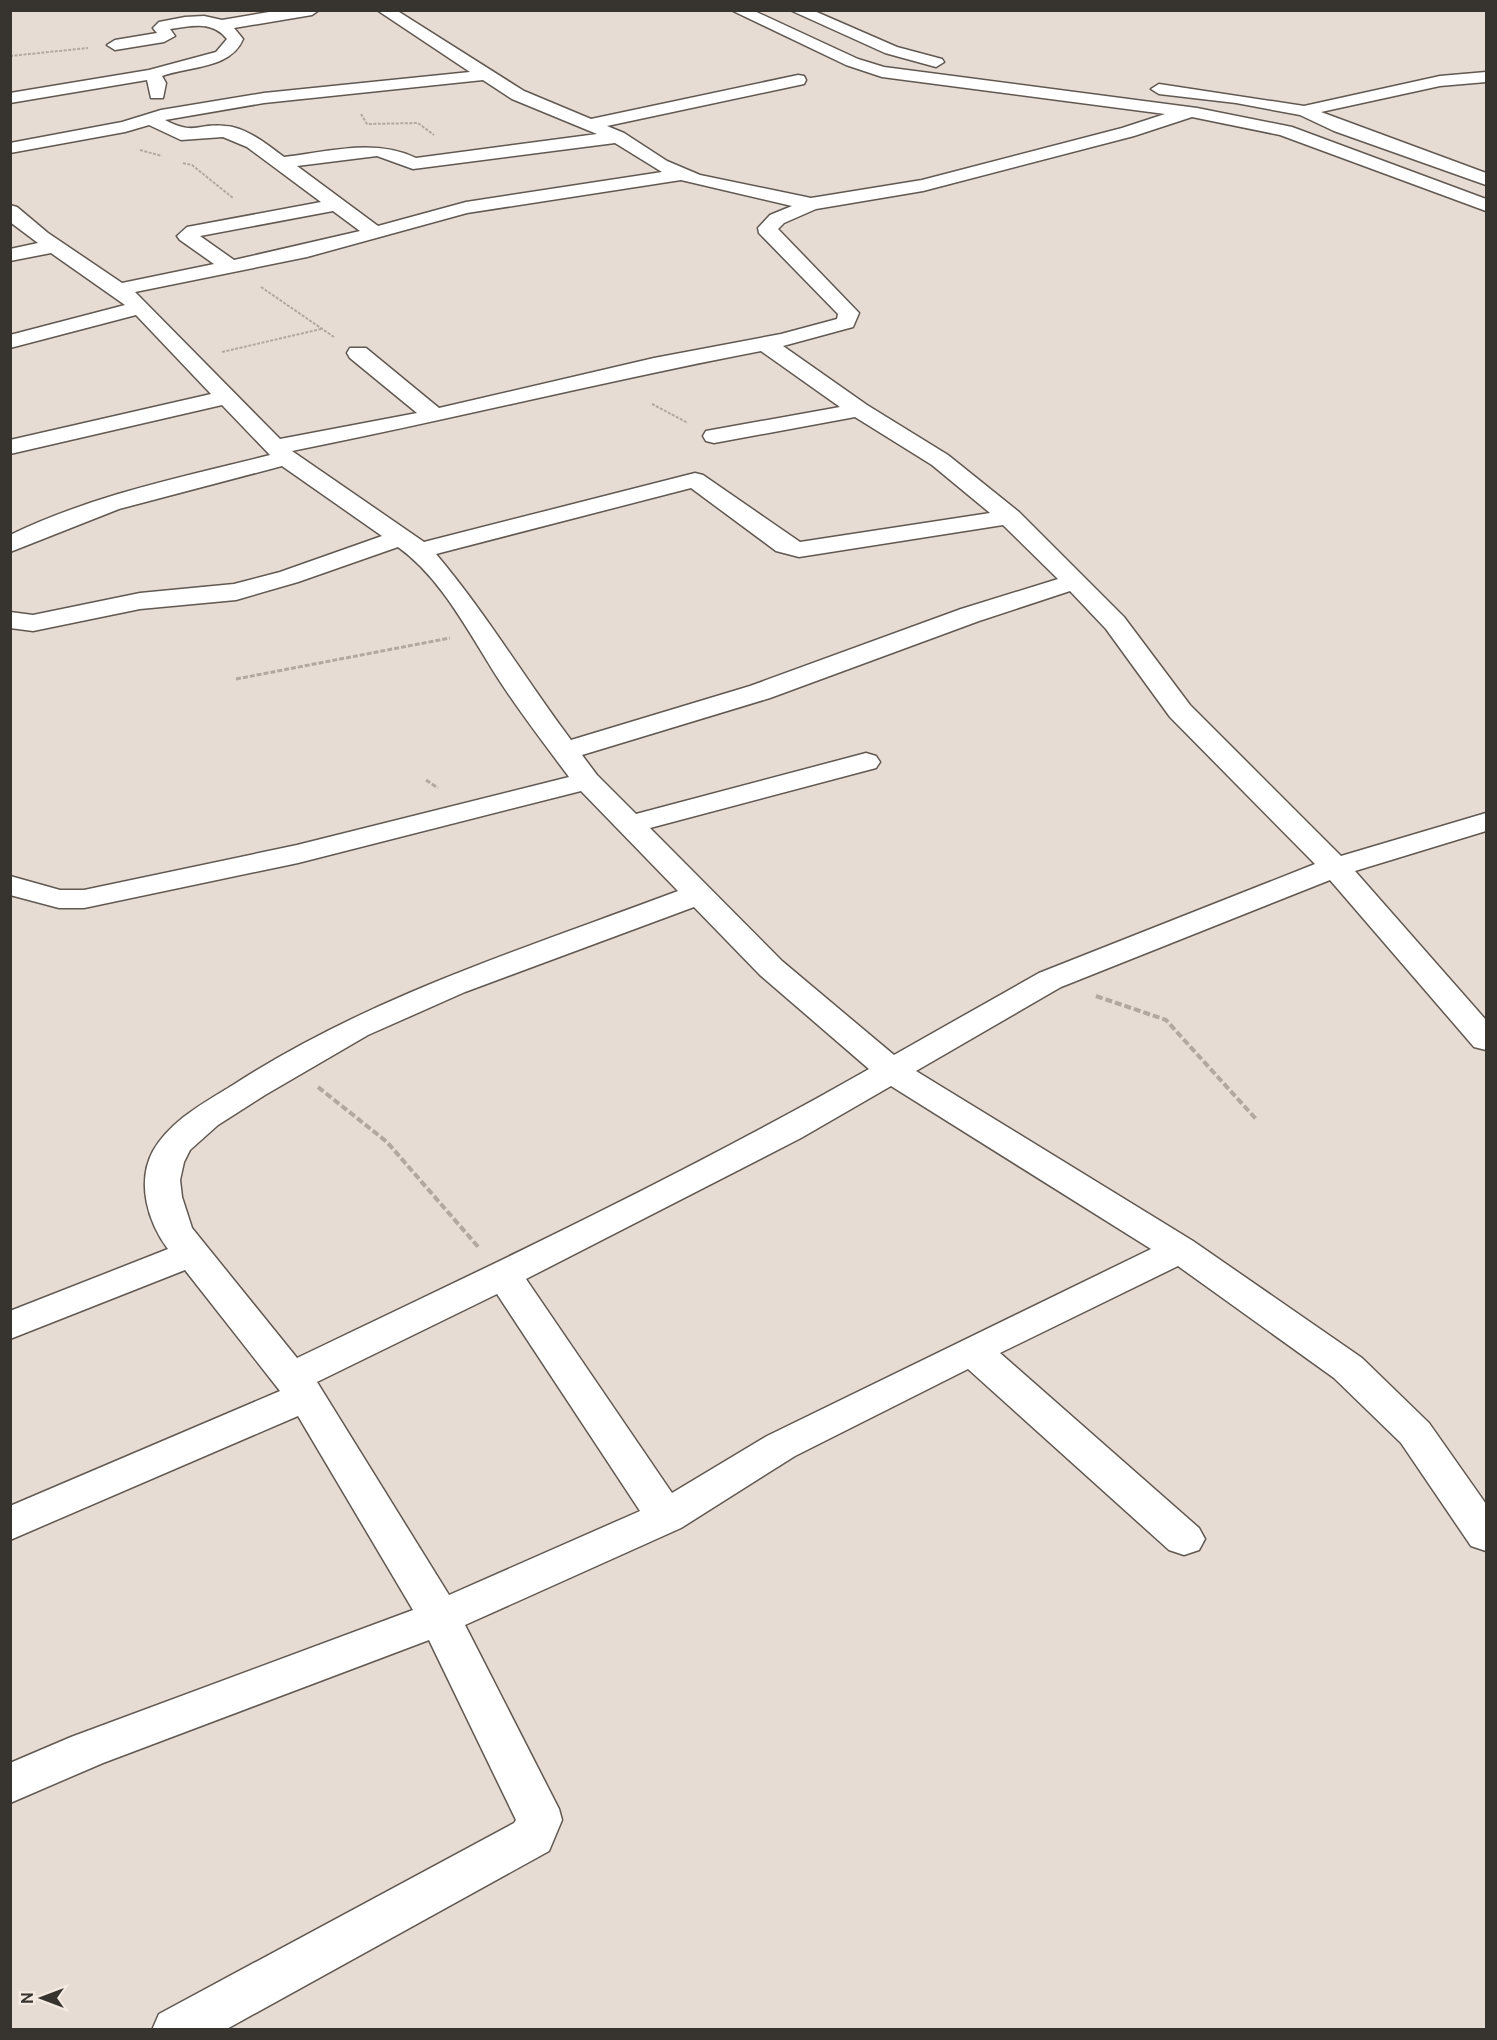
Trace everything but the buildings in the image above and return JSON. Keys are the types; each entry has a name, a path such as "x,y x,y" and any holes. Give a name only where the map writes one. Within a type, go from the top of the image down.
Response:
{"street":[{"path":"222,25 312,10"},
{"path":"384,10 518,94 618,137 661,165 724,187 811,204"},
{"path":"738,10 852,62 882,72 1256,123 1295,134 1486,205"},
{"path":"797,10 910,56 974,69 1045,76"},
{"path":"10,98 152,74 184,64 220,57 230,49 235,39 222,25 208,20 165,25 161,28 167,36 164,38 115,45"},
{"path":"152,74 158,83 157,118"},
{"path":"10,148 284,95 485,75"},
{"path":"1304,111 1440,81 1486,77"},
{"path":"588,125 798,81"},
{"path":"1141,87 1304,111 1377,141 1486,179"},
{"path":"10,545 45,527 280,453 654,364 766,344 834,328 846,323 849,313 769,233 768,228 777,219 811,204 923,185 1139,129 1194,113 1230,99"},
{"path":"157,118 181,135 228,131 262,148 334,205 374,232"},
{"path":"281,163 370,152 391,153 413,165 618,137"},
{"path":"10,342 130,298 230,266 315,250 466,208 683,174"},
{"path":"230,266 187,236 194,231 334,205"},
{"path":"11,212 54,246 130,298 192,358 280,453 411,544 483,632 516,685 587,781 771,968 893,1072 1180,1250 1348,1368 1381,1397 1415,1433 1486,1535"},
{"path":"10,255 54,246"},
{"path":"766,344 859,410 940,460 1010,518 1076,581 1115,623 1180,711 1335,867 1486,1040"},
{"path":"358,353 435,416"},
{"path":"10,447 226,397"},
{"path":"714,436 859,410"},
{"path":"10,620 33,623 140,601 236,592 411,544 695,480 785,546 799,550 1010,518"},
{"path":"565,751 760,692 970,615 1076,581"},
{"path":"629,825 866,762"},
{"path":"10,885 59,899 84,899 298,854 587,781"},
{"path":"10,1524 298,1387 503,1274 598,1229 789,1130 1050,980 1335,867 1486,822"},
{"path":"177,2030 532,1837 539,1820 536,1809 440,1618 298,1387 191,1254 176,1232 165,1205 161,1185 167,1161 178,1143 204,1119 289,1064 371,1020 421,998 697,895"},
{"path":"10,1784 87,1750 440,1618 666,1517 781,1446 972,1350 1180,1250"},
{"path":"10,1326 191,1254"},
{"path":"503,1274 666,1517"},
{"path":"972,1350 1184,1539"}],"path":[{"path":"10,56 115,45"},
{"path":"367,124 418,123 467,159"},
{"path":"87,134 171,159"},
{"path":"182,162 192,165 258,219"},
{"path":"192,358 321,329 230,266"},
{"path":"652,404 714,436"},
{"path":"236,679 483,632"},
{"path":"1050,980 1166,1020 1256,1119"},
{"path":"289,1064 387,1142 503,1274"}]}
